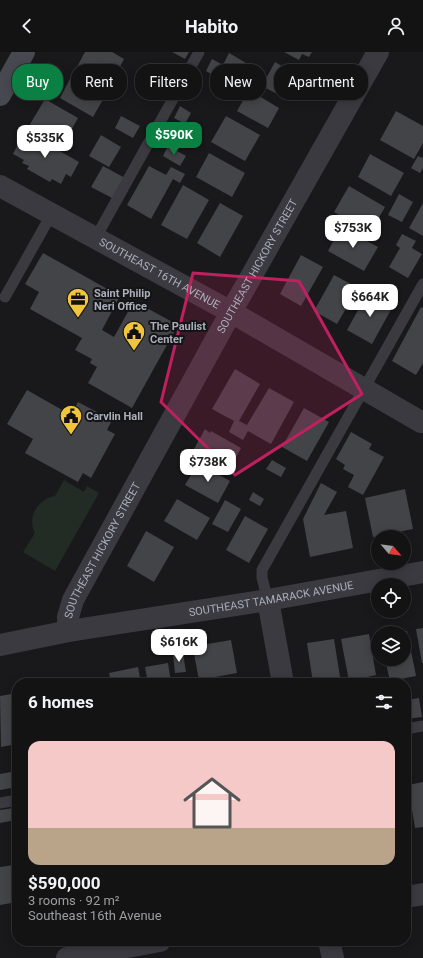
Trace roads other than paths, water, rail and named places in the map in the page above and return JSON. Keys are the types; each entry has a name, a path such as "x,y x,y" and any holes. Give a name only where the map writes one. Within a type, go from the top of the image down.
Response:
{"main road":[{"path":"0,95 24,52"}],"street":[{"name":"SOUTHEAST HICKORY STREET","path":"69,631 68,617 74,600 231,312 378,52"},
{"name":"SOUTHEAST 16TH AVENUE","path":"0,186 231,312 422,424"},
{"name":"SOUTHEAST TAMARACK AVENUE","path":"0,645 69,631 268,600 423,572"},
{"path":"268,600 282,678"},
{"path":"411,896 423,894"},
{"path":"67,958 133,946"},
{"path":"330,946 332,958"}],"lane":[{"path":"95,239 199,52"},
{"path":"5,296 51,215"},
{"path":"268,600 262,578 262,570 423,284"},
{"path":"411,728 423,726"},
{"path":"0,803 12,801"}],"place":[{"name":"Saint Philip Neri Office","path":"78,318"},
{"name":"The Paulist Center","path":"134,352"},
{"name":"Carvlin Hall","path":"71,436"}]}
